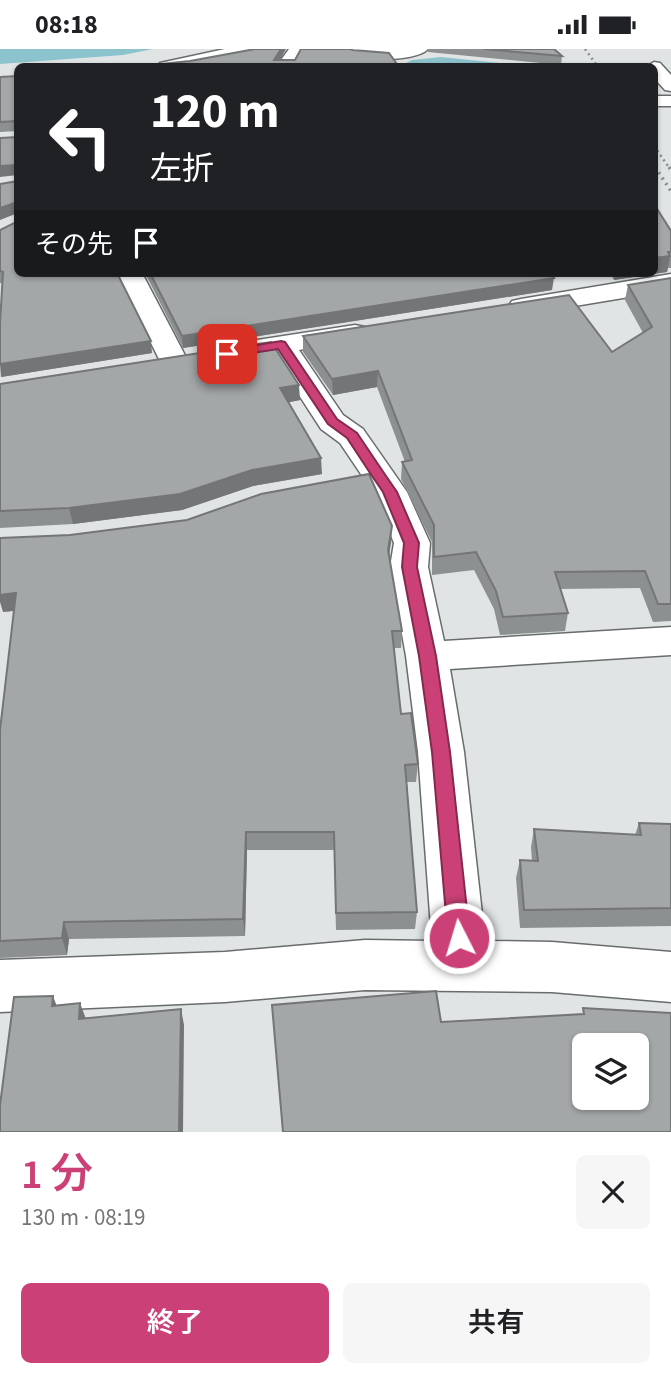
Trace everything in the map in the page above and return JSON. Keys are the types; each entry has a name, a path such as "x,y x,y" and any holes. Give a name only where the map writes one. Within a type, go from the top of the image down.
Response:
{"main road":[{"path":"184,63 247,49"},
{"path":"344,49 395,54 411,53 420,49"},
{"path":"658,72 671,86"},
{"path":"130,277 160,365 377,330"},
{"path":"570,277 583,297"},
{"path":"501,310 668,284"},
{"path":"281,345 332,422 352,436 360,479 390,492 412,543 409,567 427,656 441,752 461,964"},
{"path":"427,656 671,641"},
{"path":"0,986 225,977 365,965 552,967 671,977"}],"shaded area":[{"path":"0,49 153,49 123,55 0,64"},
{"path":"441,57 501,63 406,63"}],"building":[{"path":"255,49 281,49 274,60 295,60 301,49 350,49 389,53 396,63 171,63"},
{"path":"484,49 554,49 562,56"},
{"path":"14,76 14,121 0,122 0,77"},
{"path":"14,137 14,165 0,166 0,138"},
{"path":"14,182 14,203 0,208 0,184"},
{"path":"658,210 671,231 671,252 668,252 670,256 658,258"},
{"path":"14,223 14,277 119,277 151,341 0,364 3,272 0,271 0,230"},
{"path":"152,277 554,278 182,336"},
{"path":"671,278 671,604 658,604 645,571 555,572 568,613 503,617 496,591 476,552 434,557 434,525 402,462 412,460 378,371 332,379 303,336 569,295 612,352 652,327 628,285"},
{"path":"271,342 299,385 280,388 321,458 252,470 180,494 69,508 0,511 0,384"},
{"path":"369,474 392,526 388,550 402,631 392,631 401,714 411,713 418,764 405,765 417,912 336,913 334,832 246,832 243,919 64,922 62,938 0,941 0,730 16,593 0,595 0,538 70,535 187,520 261,494"},
{"path":"639,823 671,824 671,908 524,910 520,860 538,861 534,829 641,835"},
{"path":"436,991 441,1022 584,1014 583,1008 671,1013 671,1132 283,1132 272,1005"},
{"path":"53,996 52,1006 80,1003 79,1019 181,1009 179,1132 0,1132 0,1105 14,997"}],"railway":[{"path":"585,49 595,63"},
{"path":"658,152 670,169"},
{"path":"658,172 671,191"}],"route":[{"path":"227,354 281,345 332,422 352,436 390,492 412,543 409,567 427,656 441,752 459,938"}]}
